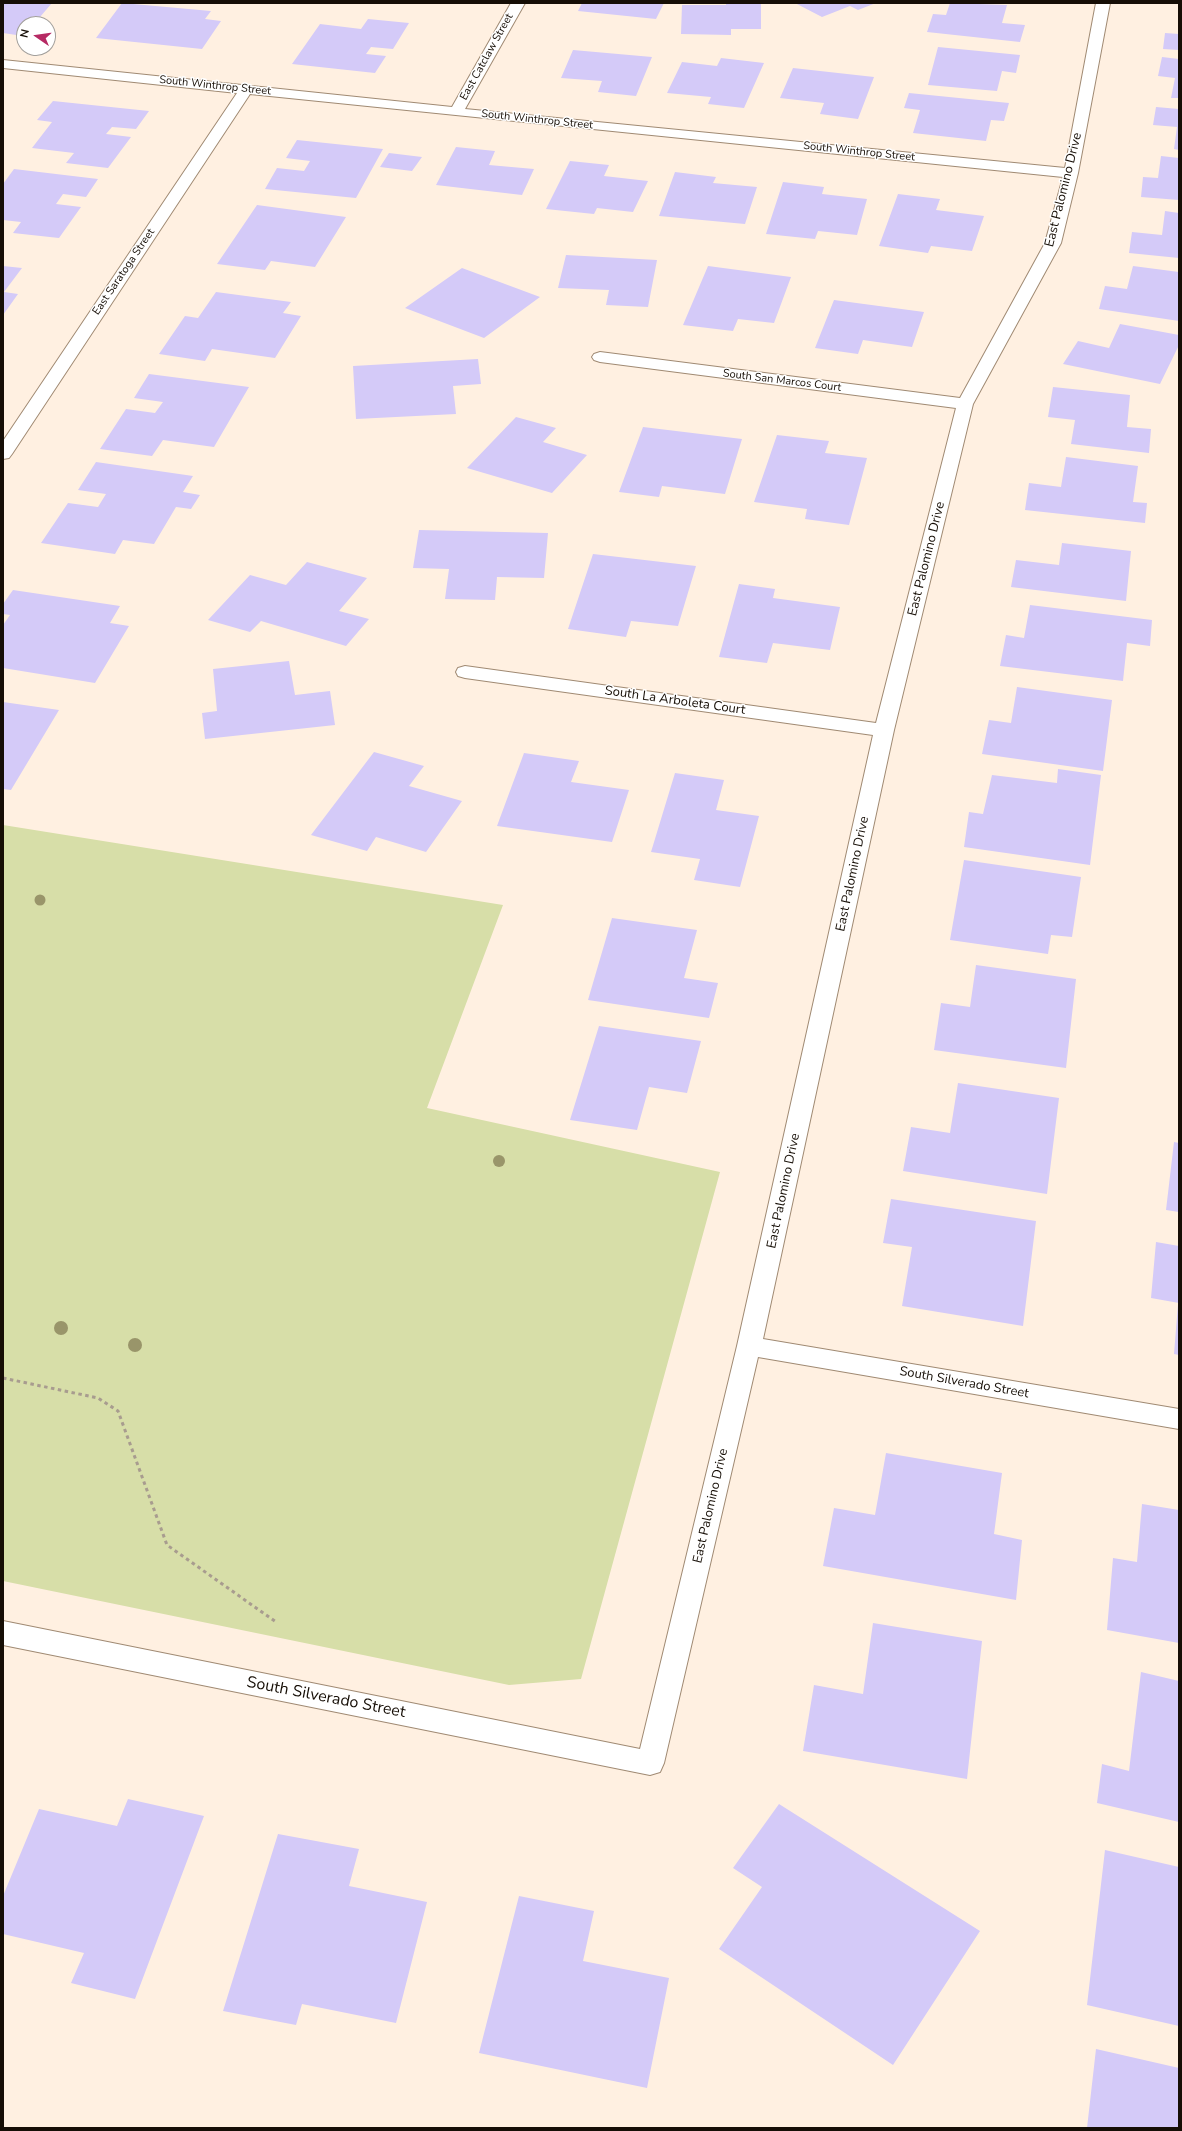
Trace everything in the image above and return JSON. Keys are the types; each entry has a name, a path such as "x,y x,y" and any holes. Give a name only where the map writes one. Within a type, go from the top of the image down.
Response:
{"street":[{"name":"East Catclaw Street","path":"456,112 518,3"},
{"name":"East Palomino Drive","path":"650,1763 750,1346 884,730 966,404 1053,243 1071,173 1103,3"},
{"name":"South Winthrop Street","path":"3,64 456,112 1071,173"},
{"name":"East Saratoga Street","path":"3,454 246,90"},
{"name":"South San Marcos Court","path":"600,357 966,404"},
{"name":"South La Arboleta Court","path":"465,672 884,730"},
{"name":"South Silverado Street","path":"750,1346 1179,1419"},
{"name":"South Silverado Street","path":"3,1632 650,1763"}],"path":[{"path":"3,1378 98,1398 118,1411 167,1545 276,1622"}],"green space":[{"path":"3,825 503,905 427,1108 720,1172 581,1679 509,1685 3,1581"}],"building":[{"path":"3,3 52,3 41,16 16,16 16,35 3,33"},
{"path":"122,3 211,11 205,19 221,21 202,49 96,38"},
{"path":"582,3 664,3 656,19 578,11"},
{"path":"726,3 761,3 761,29 731,29 731,35 681,34 682,5 726,5"},
{"path":"795,3 876,3 858,10 850,6 822,17"},
{"path":"950,3 1007,5 1002,23 1025,25 1020,42 927,32 933,14 946,15"},
{"path":"368,19 409,23 393,49 371,47 366,54 386,56 375,73 292,64 320,24 361,29"},
{"path":"1165,33 1179,34 1179,50 1163,49"},
{"path":"938,47 1020,55 1016,73 1002,71 997,91 928,85"},
{"path":"573,50 652,57 636,96 598,92 602,81 561,78"},
{"path":"1162,57 1179,59 1179,98 1171,98 1175,78 1158,76"},
{"path":"721,58 764,63 744,108 708,104 711,97 667,93 682,62 717,66"},
{"path":"793,68 874,77 858,119 820,114 824,103 780,98"},
{"path":"909,93 1009,103 1004,121 991,120 986,141 913,133 920,110 904,108"},
{"path":"53,101 149,111 136,129 112,127 106,134 131,137 108,168 66,163 74,153 32,148 52,122 37,120"},
{"path":"1156,107 1179,109 1179,150 1174,149 1177,127 1153,125"},
{"path":"297,140 383,149 356,198 265,189 277,168 304,171 310,161 286,158"},
{"path":"456,147 495,151 489,165 534,169 522,195 436,185"},
{"path":"389,153 422,157 412,171 380,167"},
{"path":"1161,156 1179,158 1179,200 1141,197 1143,177 1158,178"},
{"path":"570,161 609,165 604,176 648,181 633,212 597,208 594,214 546,209"},
{"path":"14,169 98,179 86,197 63,194 56,204 81,207 59,238 13,233 21,222 3,220 3,184"},
{"path":"675,172 716,177 713,183 757,187 745,224 659,216"},
{"path":"783,182 824,187 822,194 867,199 857,235 818,231 815,239 766,234"},
{"path":"898,194 940,199 936,210 984,216 972,251 931,246 928,253 879,246"},
{"path":"257,205 346,217 315,267 271,261 265,270 217,264"},
{"path":"1165,211 1179,213 1179,258 1129,253 1132,232 1162,235"},
{"path":"566,255 657,260 648,307 606,305 609,290 558,288"},
{"path":"3,266 22,268 4,292 18,294 3,315"},
{"path":"708,266 791,277 774,323 738,319 733,331 683,325"},
{"path":"1133,266 1179,272 1179,321 1099,309 1105,286 1127,289"},
{"path":"462,268 540,297 484,338 405,308"},
{"path":"216,292 291,302 283,313 301,316 275,358 212,349 205,361 159,354 185,316 198,318"},
{"path":"834,300 924,312 912,347 863,340 858,354 815,348"},
{"path":"1120,324 1179,335 1179,345 1160,384 1063,364 1078,341 1109,348"},
{"path":"478,359 481,384 453,386 456,414 356,419 353,366"},
{"path":"149,374 249,387 214,447 163,440 152,456 100,449 126,409 155,413 163,402 134,398"},
{"path":"1053,387 1130,395 1127,427 1151,429 1149,453 1071,444 1075,420 1048,417"},
{"path":"516,417 556,428 543,442 587,455 552,493 467,468"},
{"path":"643,427 742,439 725,494 662,486 659,497 619,492"},
{"path":"777,435 829,441 825,453 867,458 849,525 805,519 807,509 754,502"},
{"path":"1066,457 1138,466 1133,502 1147,503 1145,523 1025,510 1029,483 1061,487"},
{"path":"96,462 193,476 183,492 200,495 191,509 176,507 154,544 123,540 115,554 41,543 68,503 98,507 106,494 78,490"},
{"path":"419,530 548,533 544,578 497,577 495,600 445,599 449,569 413,568"},
{"path":"1062,543 1131,551 1126,601 1011,587 1016,560 1059,565"},
{"path":"593,554 696,566 678,626 631,621 626,637 568,629"},
{"path":"307,562 367,578 339,611 369,619 346,646 261,621 250,632 208,620 250,575 286,585"},
{"path":"739,584 775,589 773,598 840,607 830,650 773,643 767,663 719,657"},
{"path":"13,590 120,606 110,623 129,626 95,683 3,668 3,625 10,615 3,614 3,604"},
{"path":"1030,605 1152,620 1150,646 1127,643 1123,681 1000,666 1006,635 1024,638"},
{"path":"289,661 295,695 330,691 335,725 205,739 202,713 217,711 213,669"},
{"path":"1017,687 1112,700 1103,771 982,754 989,720 1011,723"},
{"path":"3,702 59,710 11,790 3,789"},
{"path":"374,752 424,766 409,786 462,801 426,852 376,837 367,851 311,835"},
{"path":"524,753 579,761 571,782 629,790 612,842 497,826"},
{"path":"1058,769 1101,775 1090,865 964,847 969,812 983,814 992,775 1057,783"},
{"path":"675,773 724,780 716,810 759,816 740,887 694,880 700,859 651,852"},
{"path":"964,860 1081,877 1072,937 1051,935 1048,954 950,940"},
{"path":"612,918 697,930 684,978 718,983 709,1018 588,1000"},
{"path":"976,965 1076,979 1066,1068 934,1050 941,1003 970,1007"},
{"path":"599,1026 701,1041 687,1093 649,1087 637,1130 570,1120"},
{"path":"958,1083 1059,1098 1047,1194 903,1171 911,1127 950,1133"},
{"path":"1174,1142 1179,1143 1179,1212 1166,1210"},
{"path":"891,1199 1036,1221 1023,1326 902,1306 912,1247 883,1243"},
{"path":"1156,1242 1179,1246 1179,1303 1151,1298"},
{"path":"1179,1304 1179,1355 1174,1354"},
{"path":"886,1453 1002,1473 994,1534 1022,1540 1016,1600 823,1566 834,1508 875,1515"},
{"path":"1142,1504 1179,1510 1179,1643 1107,1630 1113,1558 1137,1562"},
{"path":"873,1623 982,1641 967,1779 803,1751 814,1685 863,1694"},
{"path":"1141,1672 1179,1681 1179,1822 1097,1803 1102,1764 1129,1771"},
{"path":"128,1799 204,1816 135,1999 71,1983 84,1953 3,1934 3,1896 39,1809 117,1826"},
{"path":"779,1804 980,1931 893,2065 719,1949 762,1887 733,1868"},
{"path":"278,1834 359,1849 349,1886 427,1902 396,2023 302,2004 296,2025 223,2011"},
{"path":"1105,1850 1179,1867 1179,2026 1087,2005"},
{"path":"519,1896 594,1911 583,1961 669,1978 647,2088 479,2053"},
{"path":"1096,2049 1179,2068 1179,2128 1087,2128"}]}
